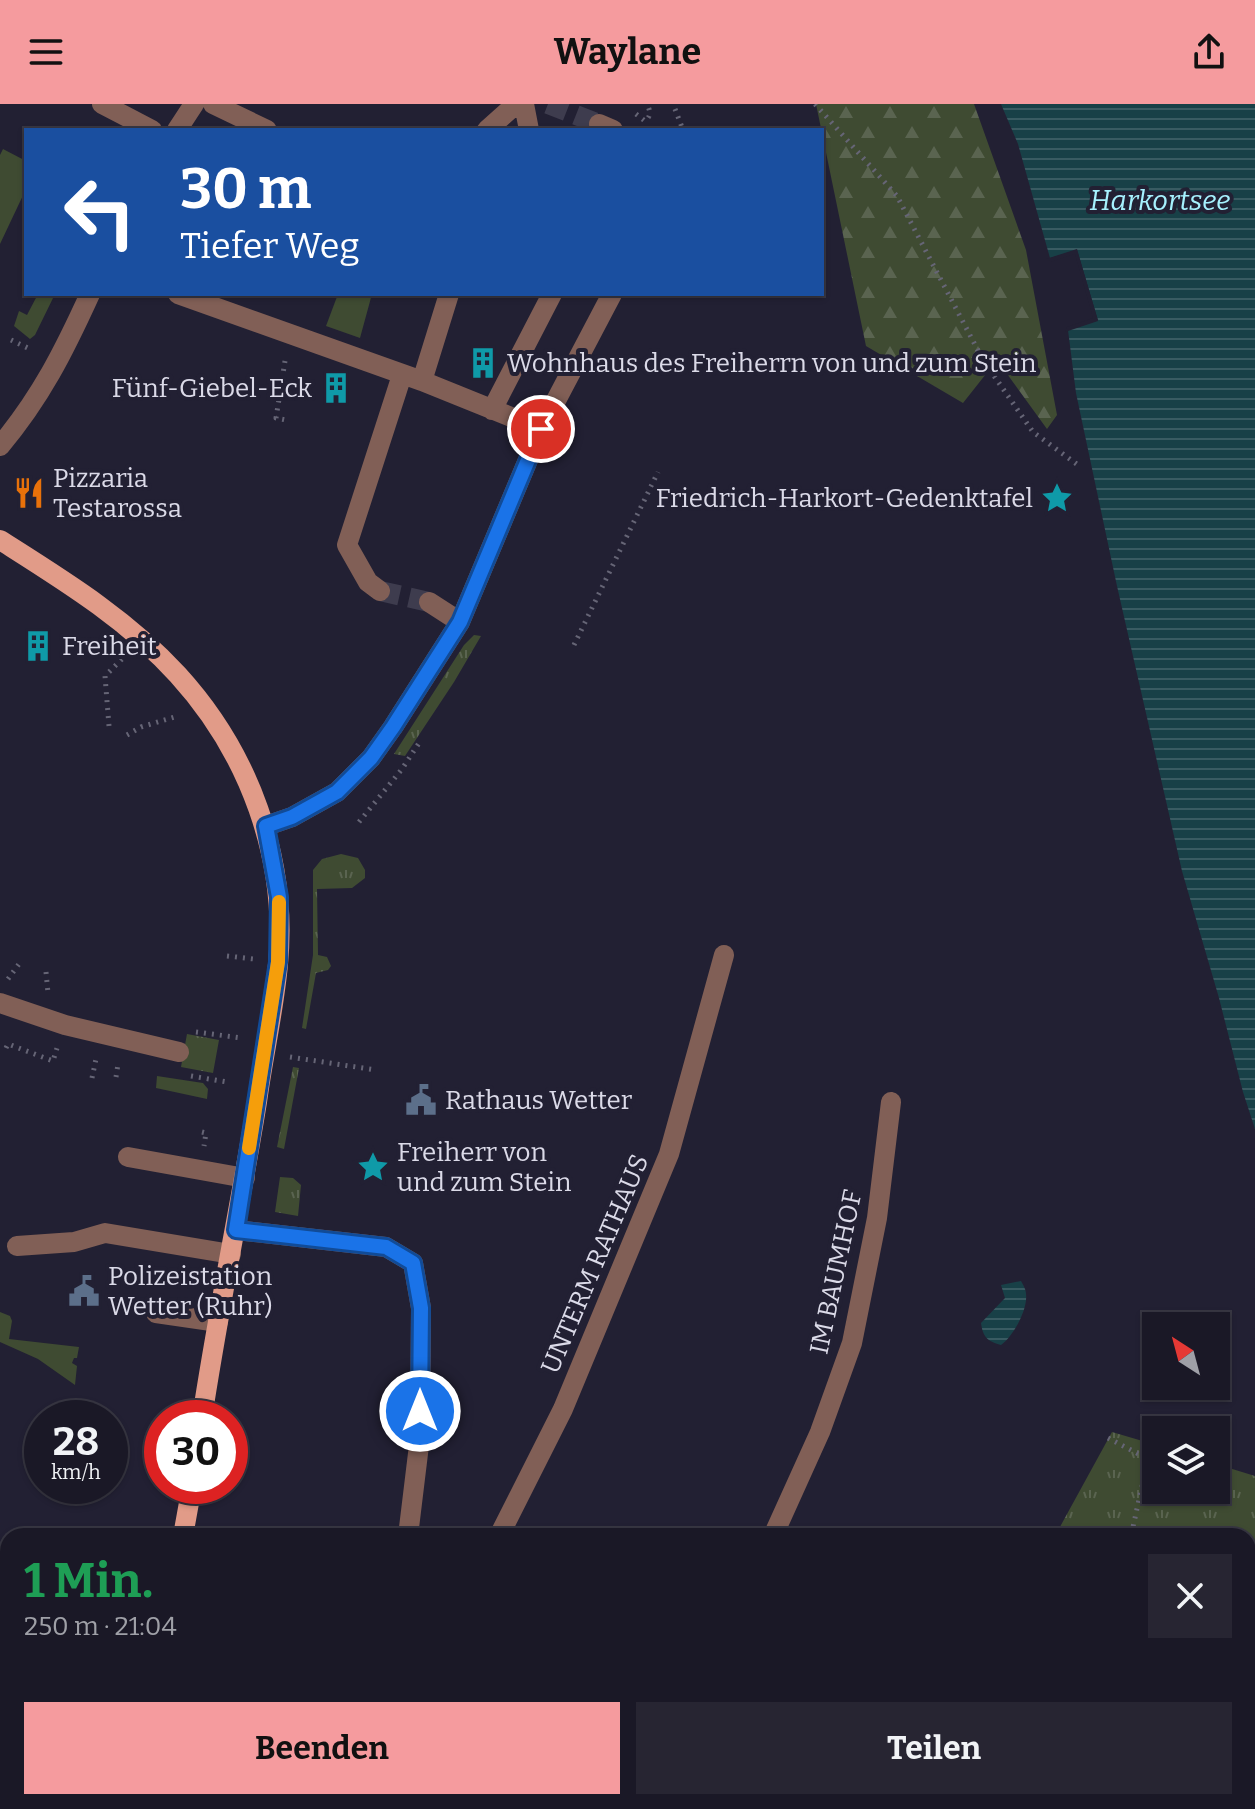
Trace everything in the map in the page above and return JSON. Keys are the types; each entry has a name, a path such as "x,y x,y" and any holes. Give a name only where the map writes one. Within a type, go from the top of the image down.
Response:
{"main road":[{"path":"0,540 123,624 179,677 237,759 266,826 279,897 278,962 245,1178 205,1400"},
{"path":"184,1528 189,1504"}],"street":[{"path":"102,104 148,128"},
{"path":"178,128 194,104"},
{"path":"213,104 263,128"},
{"path":"489,128 516,104"},
{"path":"524,104 529,128"},
{"path":"0,446 24,418 58,363 89,296"},
{"path":"184,296 422,381 541,429"},
{"path":"422,381 448,296"},
{"path":"492,410 551,296"},
{"path":"266,826 292,817 337,792 371,758 460,622 541,429 611,296"},
{"path":"380,591 368,582 347,545 402,375"},
{"path":"429,602 460,622"},
{"name":"UNTERM RATHAUS","path":"503,1528 563,1409 669,1154 724,955"},
{"path":"0,1003 65,1025 179,1052"},
{"name":"IM BAUMHOF","path":"777,1528 820,1432 852,1343 877,1218 891,1102"},
{"path":"128,1157 245,1178"},
{"path":"236,1230 386,1247 413,1263 421,1308 420,1437 409,1528"},
{"path":"17,1246 74,1242 105,1233 231,1254"},
{"path":"156,1313 218,1322"}],"path":[{"path":"634,113 645,121 650,112 647,104"},
{"path":"815,104 897,196 983,360 1033,432 1078,465"},
{"path":"675,109 682,128"},
{"path":"286,420 276,418 280,381 291,335"},
{"path":"574,645 658,472"},
{"path":"107,671 105,695 109,726"},
{"path":"127,735 141,727 175,718 197,700"},
{"path":"227,956 243,958"},
{"path":"179,1052 183,1030 376,1070"},
{"path":"6,1048 8,1044 46,1058"},
{"path":"1108,1438 1148,1459 1133,1528"}],"green space":[{"path":"816,104 974,104 1026,250 1057,415 1047,429 997,360 963,403 866,346 824,143 824,128 821,128"},
{"path":"3,149 24,160 24,193 0,244 0,155"},
{"path":"37,296 54,296 35,335 30,339 14,326 19,311 27,315"},
{"path":"337,296 371,296 360,338 326,326"},
{"path":"474,635 481,636 405,756 394,754 464,645"},
{"path":"341,854 358,858 365,870 365,878 352,888 317,889 318,955 327,957 331,966 316,973 306,1029 302,1028 313,955 313,870 322,859"},
{"path":"187,1034 219,1040 213,1073 181,1067"},
{"path":"293,1067 299,1068 284,1149 277,1147"},
{"path":"157,1076 203,1083 208,1089 207,1099 156,1088"},
{"path":"280,1177 293,1178 301,1185 298,1216 275,1212"},
{"path":"0,1312 10,1316 12,1321 9,1339 79,1347 77,1358 72,1363 77,1366 75,1385 38,1359 0,1342"},
{"path":"1112,1432 1142,1441 1142,1504 1230,1504 1230,1468 1255,1476 1255,1528 1059,1528"}],"water":[{"name":"Harkortsee","path":"1001,104 1255,104 1255,1129 1182,871 1076,393 1068,330 1098,320 1077,250 1050,258 1018,144"},
{"path":"1021,1281 1026,1290 1026,1300 1019,1322 1001,1345 992,1342 986,1338 981,1323 1005,1298 1001,1285"}],"pier":[{"path":"1077,249 1098,321 1065,332 1067,327 1093,318 1075,254 1051,262 1046,259"}],"tunnel":[{"path":"548,104 599,124"},
{"path":"380,591 429,602"}],"slow traffic":[{"path":"249,1148 278,962 279,902"}],"place":[{"name":"Wohnhaus des Freiherrn von und zum Stein","path":"483,363"},
{"name":"Fünf-Giebel-Eck","path":"336,388"},
{"name":"Pizzaria Testarossa","path":"29,493"},
{"name":"Friedrich-Harkort-Gedenktafel","path":"1057,498"},
{"name":"Freiheit","path":"38,646"},
{"name":"Rathaus Wetter","path":"421,1100"},
{"name":"Freiherr von und zum Stein","path":"373,1167"},
{"name":"Polizeistation Wetter (Ruhr)","path":"84,1291"}],"route":[{"path":"420,1411 421,1308 413,1263 386,1247 236,1230 278,962 279,897 266,826 292,817 337,792 371,758 393,727 460,622 541,429"}]}
